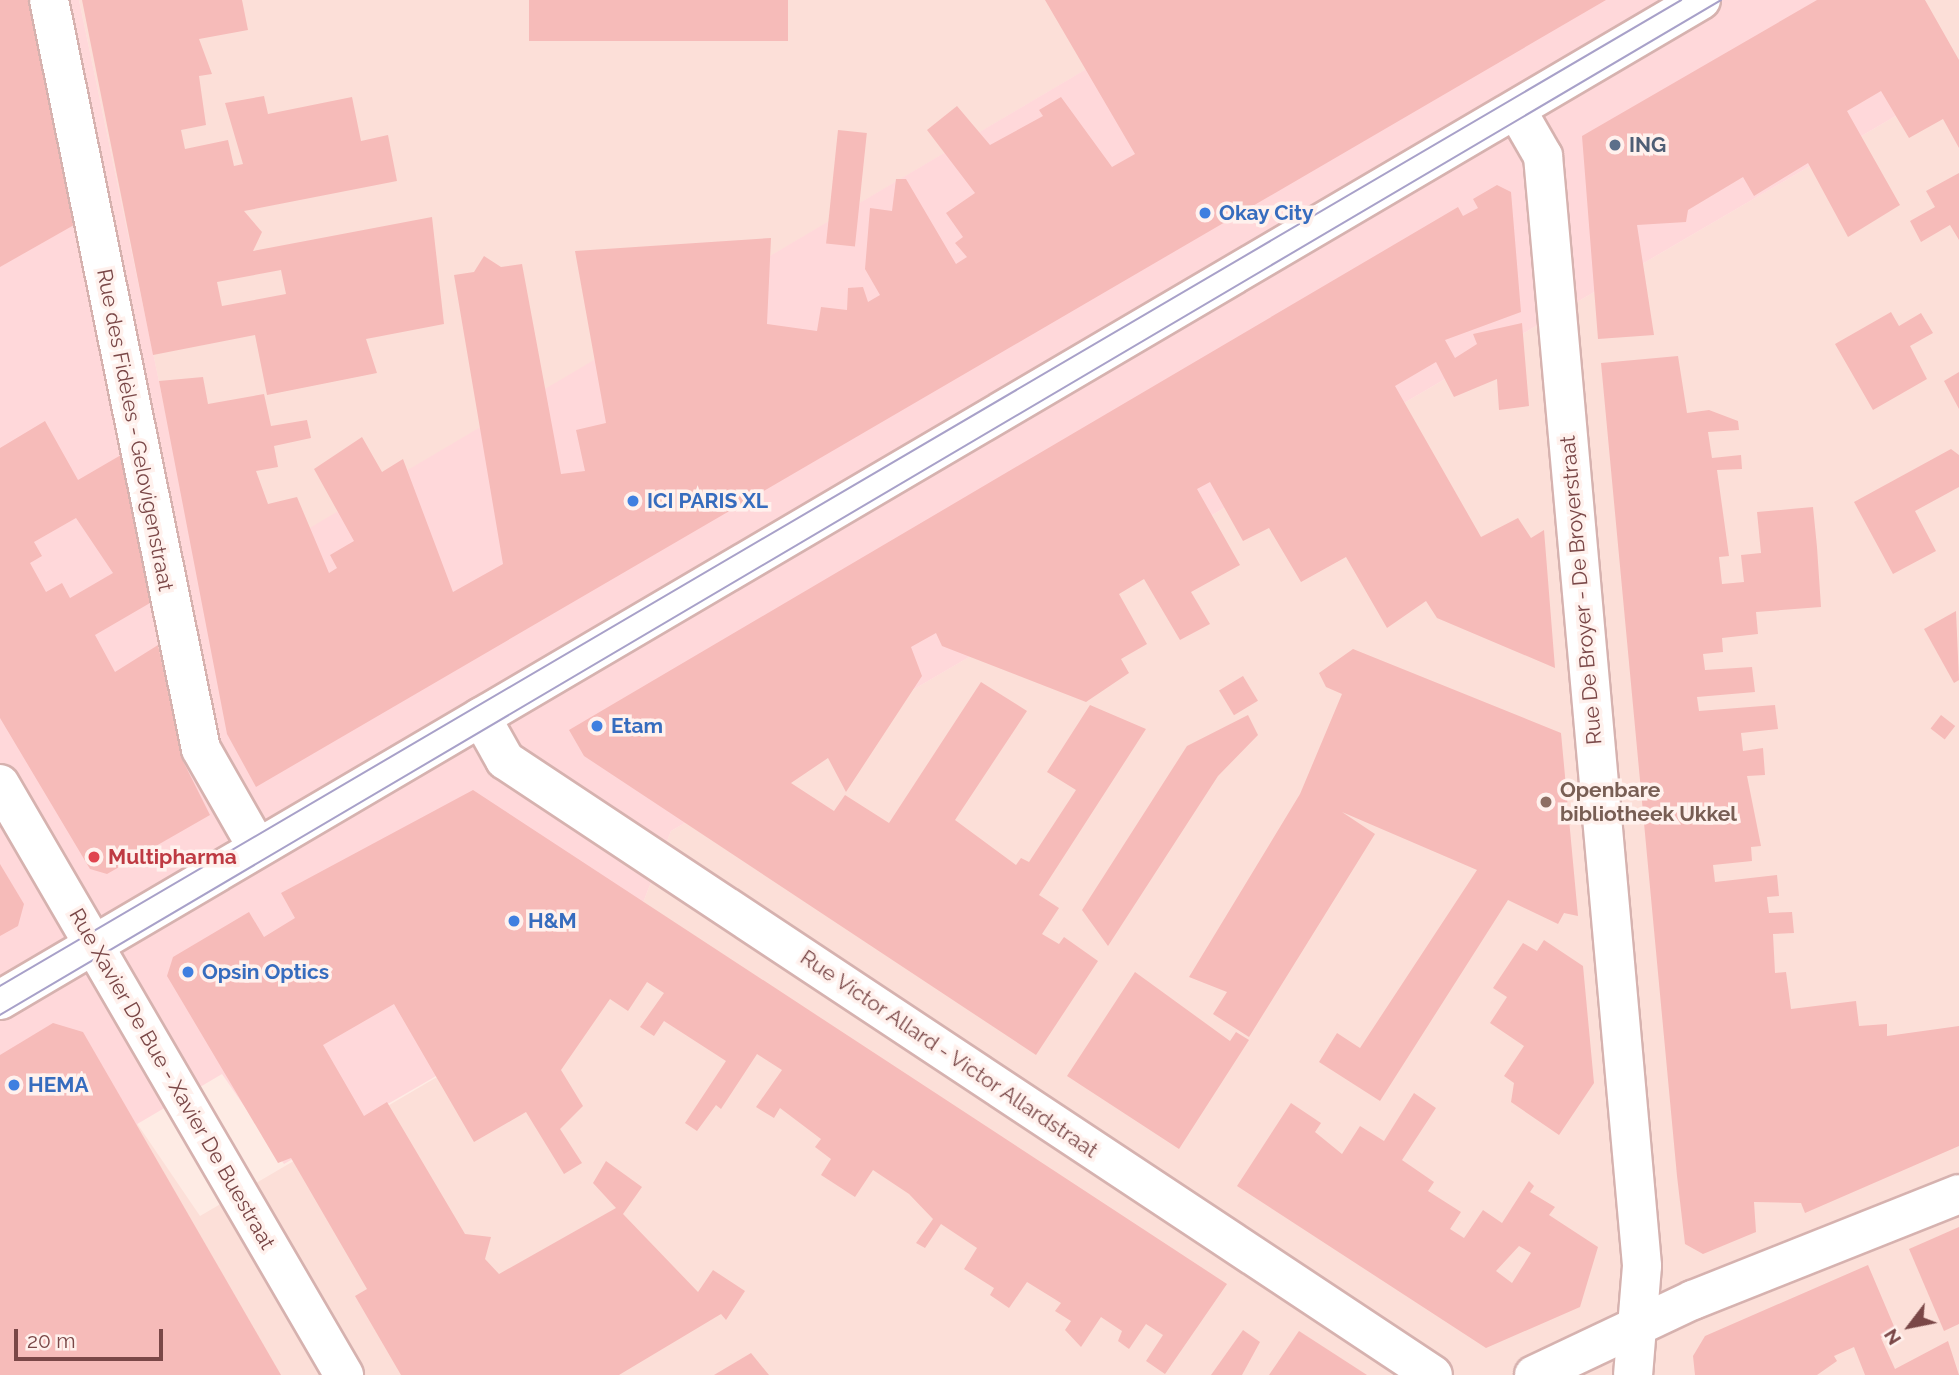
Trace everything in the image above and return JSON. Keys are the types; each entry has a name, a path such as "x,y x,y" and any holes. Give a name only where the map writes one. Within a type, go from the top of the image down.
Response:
{"street":[{"name":"Rue des Fidèles - Gelovigenstraat","path":"49,0 201,749 257,847"},
{"path":"0,1000 1517,111 1701,0"},
{"name":"Rue De Broyer - De Broyerstraat","path":"1517,111 1543,156 1642,1266 1637,1327"},
{"name":"Rue Victor Allard - Victor Allardstraat","path":"481,717 505,760 1433,1375"},
{"name":"Rue Xavier De Bue - Xavier De Buestraat","path":"0,784 344,1375"},
{"path":"1534,1375 1637,1327 1959,1194"},
{"path":"1633,1375 1637,1327"}],"shaded area":[{"path":"40,0 79,0 203,591 1203,0 1919,0 1959,79 671,831 616,972 284,1164 222,1074 0,1205 0,24"},
{"path":"79,0 1203,0 203,592"},
{"path":"1919,0 1959,0 1959,64"},
{"path":"1959,79 1959,1375 0,1375 0,1205 136,1122 200,1216 616,972 671,831"}],"building":[{"path":"0,0 29,0 74,225 0,267"},
{"path":"82,0 242,0 248,30 199,39 212,74 199,76 206,125 181,130 185,149 228,140 234,166 243,164 225,103 264,96 268,114 352,97 361,141 388,135 397,181 244,211 262,232 253,251 432,217 444,324 366,339 377,373 267,395 255,335 153,355","holes":["281,270 286,294 222,306 217,282"]},
{"path":"529,0 788,0 788,41 529,41"},
{"path":"1045,0 1606,0 256,787 227,734 159,381 203,377 208,404 264,394 271,426 307,420 311,438 274,446 278,467 256,471 268,504 297,497 329,573 337,568 330,555 354,541 314,469 362,437 382,472 403,459 453,592 503,564 454,275 474,272 484,256 501,267 522,264 561,474 585,471 576,430 606,423 575,251 771,238 767,324 817,331 821,307 847,310 848,288 863,287 868,302 880,295 865,269 870,208 892,211 896,179 906,179 956,264 967,257 955,243 963,237 946,213 975,193 927,130 957,106 990,145 1043,116 1039,110 1061,97 1112,167 1135,154"},
{"path":"1817,0 1925,0 1959,60 1959,148 1943,119 1909,138 1881,91 1847,111 1900,205 1848,237 1808,163 1754,196 1743,177 1688,210 1686,222 1637,225 1654,335 1598,339 1582,136"},
{"path":"838,130 867,133 855,246 826,243"},
{"path":"1959,173 1959,240 1950,225 1921,242 1910,221 1935,207 1926,191"},
{"path":"1497,185 1511,192 1521,312 1445,340 1455,358 1477,344 1473,334 1522,323 1529,406 1499,410 1497,379 1454,397 1436,362 1395,386 1481,537 1518,518 1531,538 1544,530 1555,668 1437,618 1426,601 1387,628 1346,557 1301,582 1269,528 1243,541 1210,482 1197,489 1240,565 1191,592 1210,624 1180,640 1144,579 1119,594 1147,644 1121,659 1129,673 1086,702 942,646 936,633 911,647 922,676 846,792 828,758 791,783 834,811 845,795 889,823 981,682 1027,711 955,820 1016,865 1021,858 1029,862 1076,790 1047,772 1090,705 1146,729 1039,895 1059,908 1042,934 1059,944 1064,937 1098,961 1036,1055 584,756 569,730 1458,207 1463,216 1478,208 1473,199"},
{"path":"1891,312 1899,326 1921,313 1933,333 1910,346 1927,379 1873,410 1835,344"},
{"path":"1678,356 1687,413 1709,410 1738,421 1739,430 1708,432 1712,458 1741,455 1742,469 1717,470 1729,556 1719,557 1722,584 1744,582 1741,555 1761,553 1757,512 1813,507 1817,547 1821,607 1756,612 1758,634 1722,638 1723,652 1703,654 1705,670 1752,667 1755,692 1697,697 1699,711 1775,705 1778,729 1741,733 1743,751 1763,748 1765,775 1747,776 1761,846 1751,847 1752,861 1713,865 1715,882 1777,875 1779,896 1767,897 1769,913 1792,912 1794,933 1773,934 1775,973 1786,972 1791,1009 1856,1001 1859,1026 1887,1024 1887,1036 1959,1026 1959,1146 1805,1213 1801,1203 1754,1202 1756,1232 1703,1254 1685,1244 1677,1176 1601,363"},
{"path":"1959,372 1959,409 1944,381"},
{"path":"45,421 78,480 121,455 150,603 95,635 115,672 158,645 182,759 210,815 107,874 90,869 0,718 0,448","holes":["76,518 113,573 70,598 62,583 46,592 30,563 42,556 34,542"]},
{"path":"1951,449 1959,455 1959,487 1915,511 1936,551 1893,574 1854,502"},
{"path":"1956,611 1959,680 1954,683 1924,629"},
{"path":"1353,649 1561,733 1578,916 1564,913 1558,924 1508,900 1380,1101 1319,1062 1337,1033 1360,1048 1477,870 1342,812 1375,834 1249,1037 1213,1014 1227,992 1189,977 1300,794 1342,694 1326,687 1319,673"},
{"path":"1243,676 1258,701 1234,715 1219,690"},
{"path":"1248,715 1258,735 1218,776 1108,946 1082,910 1187,746"},
{"path":"1941,715 1955,726 1945,739 1931,728"},
{"path":"473,790 1227,1284 1165,1374 1146,1361 1163,1335 1146,1324 1129,1349 1118,1341 1122,1331 1101,1317 1081,1347 1065,1330 1071,1321 1055,1311 1061,1303 1027,1282 1009,1308 990,1295 994,1288 964,1269 977,1248 941,1224 925,1248 916,1243 933,1219 909,1194 873,1170 855,1197 821,1175 831,1159 815,1147 821,1139 780,1108 774,1118 756,1107 782,1070 757,1054 721,1109 716,1105 697,1131 685,1123 726,1061 664,1021 654,1036 640,1027 664,993 647,982 628,1011 610,999 561,1070 583,1106 560,1129 582,1163 564,1174 526,1112 474,1142 394,1004 323,1045 364,1116 387,1102 465,1234 491,1237 485,1259 499,1274 616,1208 593,1183 606,1161 642,1187 623,1214 698,1292 713,1270 745,1291 726,1320 721,1314 619,1375 401,1375 355,1296 367,1289 291,1158 278,1163 167,976 173,957 249,912 264,937 295,918 281,893"},
{"path":"0,864 24,904 18,926 0,936"},
{"path":"1544,940 1583,966 1594,1083 1559,1135 1511,1102 1514,1083 1504,1076 1524,1046 1490,1023 1507,997 1493,988 1523,943 1537,951"},
{"path":"1135,972 1230,1041 1236,1032 1249,1040 1179,1149 1067,1076"},
{"path":"53,1023 83,1032 281,1375 0,1375 0,1055"},
{"path":"1414,1093 1436,1108 1402,1160 1434,1182 1428,1191 1461,1212 1450,1229 1464,1238 1483,1210 1502,1223 1529,1181 1534,1186 1530,1192 1555,1207 1549,1215 1598,1247 1580,1307 1486,1348 1237,1186 1291,1103 1321,1123 1315,1132 1342,1154 1360,1126 1384,1141","holes":["1519,1246 1531,1253 1512,1283 1496,1271"]},
{"path":"1959,1227 1959,1324 1944,1331 1909,1249"},
{"path":"1868,1265 1896,1331 1881,1338 1895,1369 1948,1341 1959,1375 1865,1375 1854,1347 1834,1356 1837,1361 1817,1375 1695,1375 1693,1356 1705,1336"},
{"path":"1243,1330 1260,1342 1242,1375 1211,1375"},
{"path":"1299,1331 1367,1375 1269,1375"},
{"path":"751,1353 769,1375 714,1375"}],"tram line":[{"path":"0,986 1681,0"},
{"path":"0,1015 1721,0"}],"place":[{"name":"ING","path":"1615,145"},
{"name":"Okay City","path":"1205,213"},
{"name":"ICI PARIS XL","path":"633,501"},
{"name":"Etam","path":"597,726"},
{"name":"Openbare bibliotheek Ukkel","path":"1546,802"},
{"name":"Multipharma","path":"94,857"},
{"name":"H&M","path":"514,921"},
{"name":"Opsin Optics","path":"188,972"},
{"name":"HEMA","path":"14,1085"}]}
